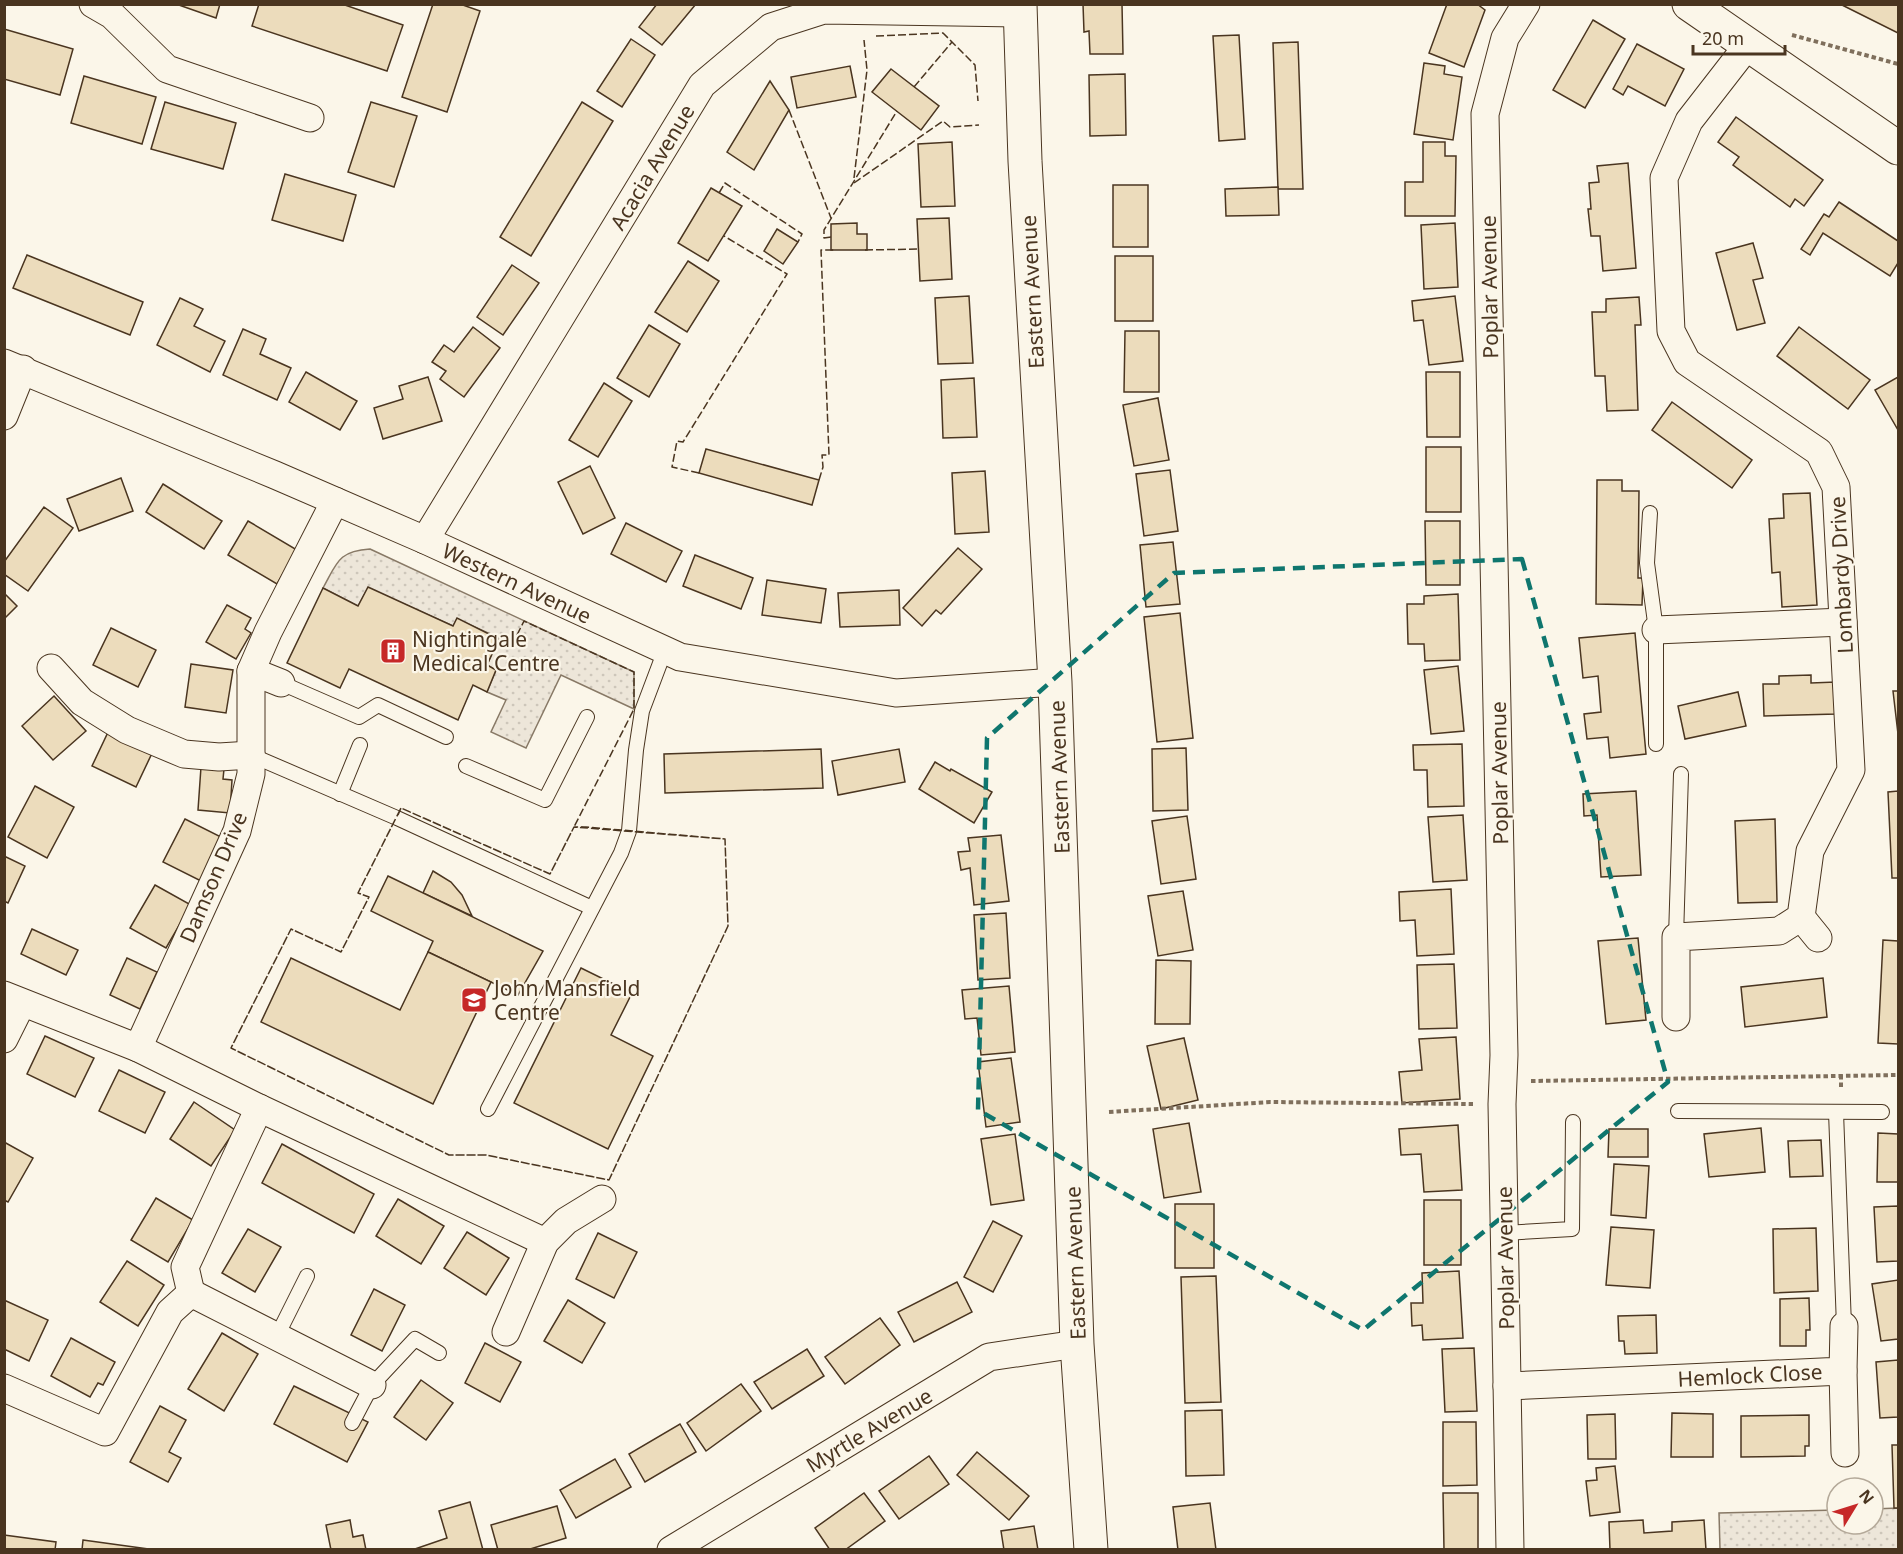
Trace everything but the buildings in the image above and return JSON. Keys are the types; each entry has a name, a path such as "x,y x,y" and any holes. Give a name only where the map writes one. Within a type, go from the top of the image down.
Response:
{"street":[{"name":"Poplar Avenue","path":"1510,1550 1502,1104 1504,1055 1485,114 1505,38 1526,4"},
{"path":"1689,4 1899,148"},
{"path":"107,8 167,69 310,118"},
{"name":"Acacia Avenue","path":"425,540 702,85 771,27 824,10 1019,9"},
{"name":"Eastern Avenue","path":"1019,9 1024,161 1056,682 1077,1344 1091,1550"},
{"name":"Lombardy Drive","path":"1748,45 1689,121 1664,178 1671,331 1687,362 1819,452 1836,487 1851,770 1810,851 1801,917"},
{"path":"4,416 14,366"},
{"name":"Western Avenue","path":"14,366 425,540 680,657 896,693 1056,682"},
{"name":"Damson Drive","path":"138,1048 237,831 251,774 251,671 268,632 335,501"},
{"path":"1656,630 1843,622"},
{"path":"51,668 82,702 127,730 184,754 219,757 251,755"},
{"path":"251,671 281,683"},
{"path":"1676,1017 1676,937 1779,931 1801,917 1818,938"},
{"path":"4,1039 13,999 138,1048 259,1108 545,1242"},
{"path":"191,1293 185,1267 259,1108"},
{"path":"506,1332 545,1242 566,1221 602,1199"},
{"path":"191,1293 372,1384"},
{"path":"4,1388 105,1432 170,1312 191,1293"},
{"name":"Hemlock Close","path":"1507,1386 1843,1371 1844,1326"},
{"name":"Myrtle Avenue","path":"672,1550 989,1357 1077,1344"},
{"path":"1843,1371 1845,1453"}],"lane":[{"path":"1650,513 1647,563 1656,630 1656,744"},
{"path":"488,1109 621,853 629,831 642,711 665,650"},
{"path":"281,683 359,717 378,705 446,737"},
{"path":"466,766 545,800 587,717"},
{"path":"340,794 360,745"},
{"path":"251,755 397,818 592,908"},
{"path":"1676,937 1681,774"},
{"path":"1678,1111 1882,1112"},
{"name":"Hemlock Close","path":"1836,1112 1844,1326"},
{"path":"1504,1233 1572,1229 1573,1122"},
{"path":"277,1336 307,1276"},
{"path":"352,1423 372,1384 415,1339 440,1353"}],"path":[{"path":"1532,1089 1531,1081 1899,1075"},
{"path":"1108,1112 1270,1102 1502,1104"}],"highlighted area":[{"path":"1522,559 1668,1082 1363,1330 978,1110 987,738 1174,573"}],"shaded area":[{"path":"370,549 634,672 634,709 561,675 526,748 491,732 506,700 487,692 496,670 487,665 499,638 457,619 453,626 368,588 358,606 323,588 340,560 351,552"},
{"path":"1898,1508 1898,1549 1720,1549 1719,1513 1825,1510 1825,1536 1885,1536 1885,1509"}],"fence":[{"path":"876,36 943,33 975,65 978,101"},
{"path":"854,178 867,70 864,40"},
{"path":"914,87 952,42"},
{"path":"789,110 831,218"},
{"path":"831,237 824,238 824,230 897,111"},
{"path":"854,183 943,121 950,127 979,125"},
{"path":"719,193 725,183 802,234 798,242"},
{"path":"699,473 672,467 677,441 683,442 787,274 724,236"},
{"path":"865,250 918,249"},
{"path":"819,480 823,467 822,455 829,455 821,250 835,250"},
{"path":"512,645 524,621 634,672 634,709 574,827"},
{"path":"395,820 358,893 369,897 341,952 291,929 231,1048 449,1155 486,1155 609,1180 728,926 725,839 574,827 550,874 401,808 358,893 369,897 341,952 291,929 231,1048 449,1155 486,1155 609,1180 728,926 725,839 586,827 574,827 550,874 401,808 398,815"}],"wall":[{"path":"499,639 512,645"}],"place":[{"name":"Nightingale Medical Centre","path":"393,651"},
{"name":"John Mansfield Centre","path":"474,1000"}]}
